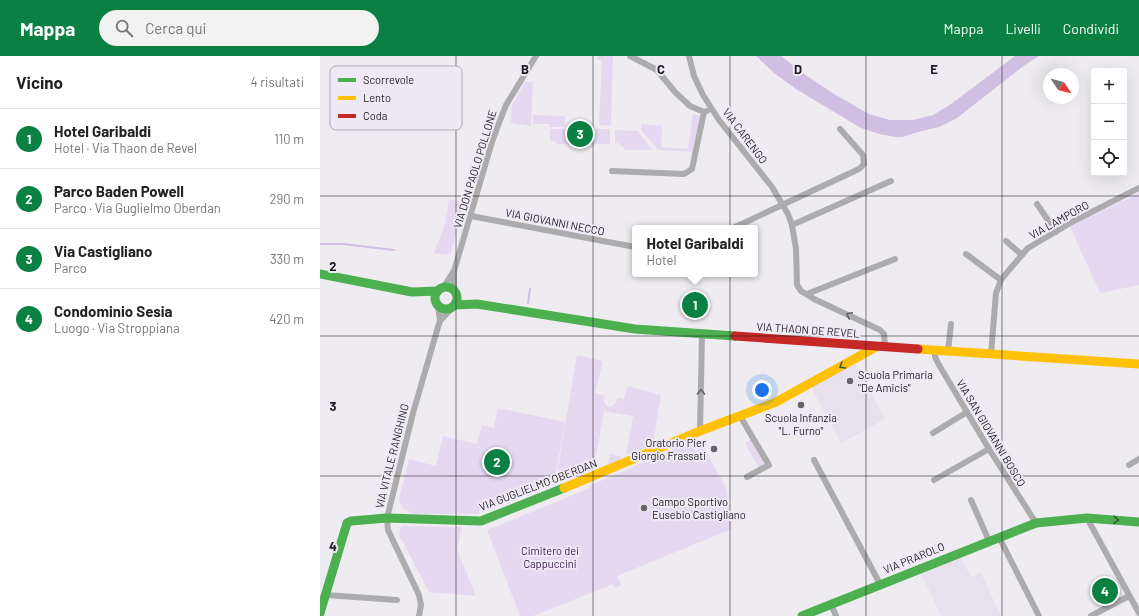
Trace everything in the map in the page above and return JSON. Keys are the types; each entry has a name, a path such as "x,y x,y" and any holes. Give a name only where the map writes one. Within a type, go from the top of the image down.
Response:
{"street":[{"name":"VIA DON PAOLO POLLONE","path":"455,292 454,271 492,142 506,104 536,56"},
{"path":"630,56 657,70 675,92 690,106 704,112 712,109"},
{"name":"VIA CARENGO","path":"689,56 694,76 703,95 719,120 772,187 783,204 792,225 796,249 797,285 801,291 880,330 884,334 880,347"},
{"path":"612,171 684,174 692,169 704,112"},
{"path":"739,225 859,169 864,164 863,155 840,129"},
{"path":"792,225 891,181"},
{"name":"VIA LAMPORO","path":"991,354 996,293 1001,280 1028,248 1139,188"},
{"path":"1037,204 1056,232"},
{"name":"VIA GIOVANNI NECCO","path":"471,216 632,246"},
{"path":"1006,242 1022,255"},
{"path":"966,254 1001,280"},
{"path":"807,294 895,259"},
{"name":"VIA DON PAOLO POLLONE","path":"440,289 454,271"},
{"path":"320,274 412,292 437,304 443,309 453,307 457,300 455,292 450,288 412,292"},
{"path":"437,304 436,296 440,289"},
{"name":"VIA THAON DE REVEL","path":"455,292 477,304"},
{"name":"VIA VITALE RANGHINO","path":"419,616 421,605 419,595 388,530 387,518 413,414 440,321 437,304"},
{"name":"VIA THAON DE REVEL","path":"453,307 477,304 635,329 1139,364"},
{"name":"VIA VITALE RANGHINO","path":"440,321 453,307"},
{"path":"948,351 951,324"},
{"path":"700,431 702,334"},
{"name":"VIA GUGLIELMO OBERDAN","path":"326,595 345,527 347,523 351,521 387,518 486,520 624,464 700,431 776,402 880,347"},
{"name":"VIA SAN GIOVANNI BOSCO","path":"935,350 935,357 939,365 989,449 1036,523"},
{"path":"933,433 967,412"},
{"path":"740,416 769,465 747,477"},
{"path":"934,480 989,449"},
{"path":"814,460 880,584"},
{"path":"1129,465 1139,460"},
{"path":"971,500 988,541"},
{"path":"1087,518 1139,613"},
{"name":"VIA PRAROLO","path":"802,616 1036,523 1087,518 1139,522"},
{"path":"999,537 1039,616"},
{"path":"320,613 326,595 397,600"},
{"path":"1091,616 1130,596"},
{"path":"831,604 836,616"}],"shaded area":[{"path":"756,56 781,56 834,94 869,114 890,120 913,120 933,115 951,104 1015,56 1039,56 1022,67 957,118 939,127 902,137 896,137 879,134 861,128 796,89 774,73"},
{"path":"855,363 885,419 841,443 811,387"},
{"path":"960,556 971,577 981,573 1001,616 941,616 921,573"}],"green space":[{"path":"597,56 613,56 611,126 599,125 602,60 597,60"},
{"path":"525,82 533,82 531,126 510,123 512,105"},
{"path":"693,114 701,116 693,152 659,150 641,130 642,124 662,126 661,147 688,149"},
{"path":"533,115 565,116 565,127 550,127 550,124 533,124"},
{"path":"550,129 610,129 610,144 558,144 550,139"},
{"path":"615,130 637,131 653,150 626,150 618,143 615,143"},
{"path":"1139,193 1139,285 1100,293 1070,227"},
{"path":"449,199 463,203 463,205 451,253 446,255 434,253 445,224"},
{"path":"577,355 603,361 595,393 605,396 604,402 607,406 611,407 618,398 624,399 627,386 661,395 653,445 626,455 633,416 604,411 594,468 561,481 556,480"},
{"path":"498,408 565,422 555,479 479,511 479,514 413,514 403,508 399,498 409,459 436,466 443,436 477,444 482,425 494,428"},
{"path":"752,439 766,462 759,469 745,443"},
{"name":"Cimitero dei Cappuccini","path":"690,442 695,451 704,447 726,488 732,529 617,576 622,585 615,588 613,584 533,616 520,616 487,530 578,493 589,488 589,486"},
{"path":"610,454 620,456 622,461 607,468"},
{"path":"403,526 462,527 457,550 476,596 429,592 399,535 400,528"}],"waterway":[{"path":"320,244 343,244 394,250"},
{"path":"528,303 530,289"}],"traffic: fast":[{"path":"320,274 412,292 438,291"},
{"path":"446,287 454,290 457,298 454,306 446,309 438,306 435,298 438,290 446,287"},
{"path":"455,305 477,304 635,329 735,336"},
{"path":"320,613 347,523 351,521 387,518 481,521 564,488"},
{"path":"802,616 1036,523 1087,518 1139,522"}],"traffic: slow":[{"path":"564,488 700,431 776,402 876,347"},
{"path":"918,349 1139,364"}],"traffic: jam":[{"path":"735,336 918,349"}],"place":[{"name":"Via Castigliano","path":"580,134"},
{"name":"Hotel Garibaldi","path":"695,305"},
{"name":"Scuola Primaria \"De Amicis\"","path":"850,381"},
{"name":"Scuola Infanzia \"L. Furno\"","path":"801,405"},
{"name":"Oratorio Pier Giorgio Frassati","path":"714,449"},
{"name":"Parco Baden Powell","path":"497,462"},
{"name":"Campo Sportivo Eusebio Castigliano","path":"644,508"},
{"name":"Condominio Sesia","path":"1105,591"}]}
